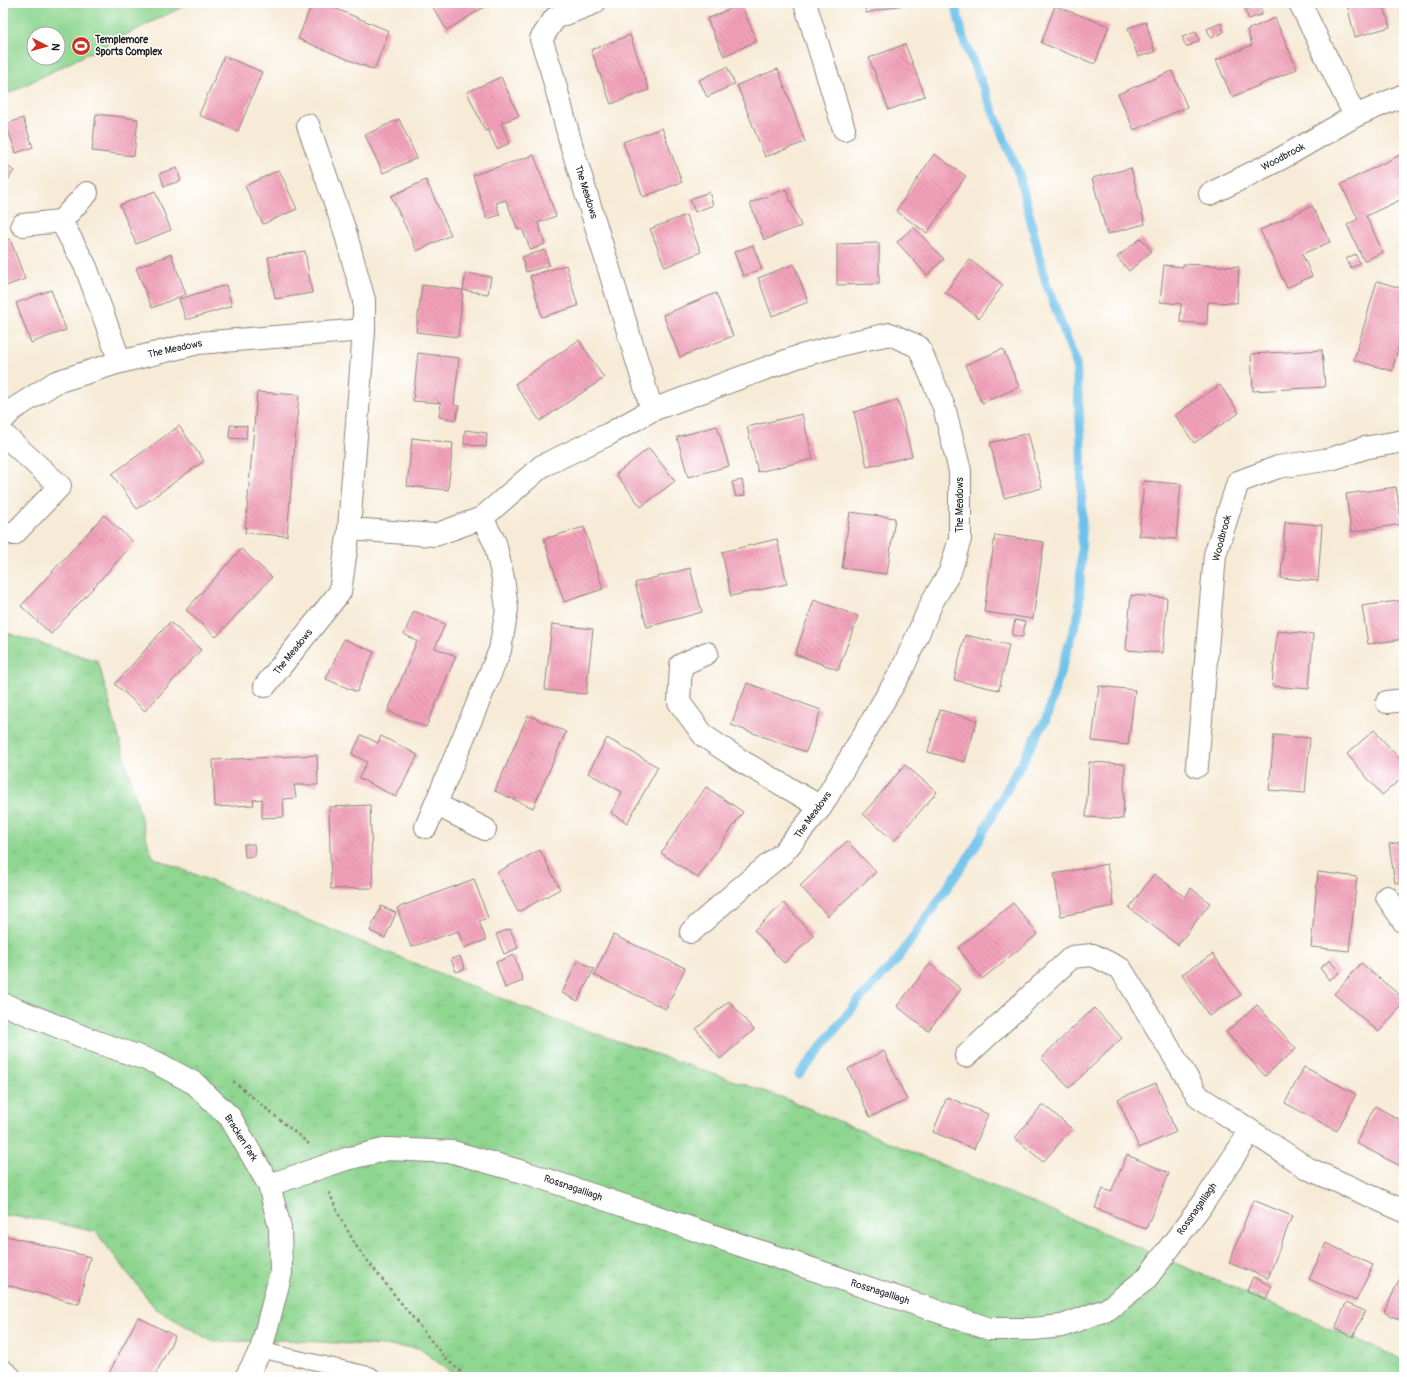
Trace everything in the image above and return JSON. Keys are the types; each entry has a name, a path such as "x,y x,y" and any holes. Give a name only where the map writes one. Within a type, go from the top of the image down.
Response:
{"street":[{"name":"The Meadows","path":"594,3 555,18 541,39 551,69 571,144 652,410"},
{"path":"805,3 844,129"},
{"path":"1300,3 1355,116"},
{"name":"Woodbrook","path":"1210,194 1282,158 1355,116 1404,95"},
{"name":"The Meadows","path":"265,686 340,592 349,530 364,330 364,300 344,228 308,126"},
{"path":"22,225 60,221 87,193"},
{"path":"60,221 86,267 120,362"},
{"name":"The Meadows","path":"3,420 12,410 56,382 120,362 198,343 364,330"},
{"name":"The Meadows","path":"349,530 435,535 482,518 542,466 609,434 652,410 797,357 890,334 919,347 944,407 960,471 960,539 950,572 933,600 902,670 821,807 784,854 739,889 691,932"},
{"path":"3,434 60,486 14,534"},
{"name":"Woodbrook","path":"1197,766 1215,555 1238,482 1278,467 1331,459 1364,448 1404,442"},
{"path":"426,827 500,650 507,609 503,578 495,542 482,518"},
{"path":"708,653 682,664 679,702 704,736 743,762 821,807"},
{"path":"435,804 485,829"},
{"path":"1387,897 1404,922"},
{"path":"966,1056 1072,957 1093,955 1121,969 1198,1096 1250,1132 1307,1168 1404,1211"},
{"name":"Bracken Park","path":"3,1004 91,1040 157,1064 194,1084 230,1117 270,1185 280,1228 281,1273 261,1350 246,1377"},
{"name":"Rossnagalliagh","path":"270,1185 346,1159 388,1149 453,1152 530,1174 990,1329 1033,1329 1062,1326 1108,1309 1146,1279 1204,1202 1250,1132"},
{"path":"3,1371 10,1377"}],"lane":[{"path":"261,1350 371,1375"}],"green space":[{"name":"Templemore Sports Complex","path":"3,3 190,3 66,65 66,26 26,26 26,66 63,66 3,96"},
{"path":"3,632 98,661 150,851 154,858 550,1018 784,1098 1393,1355 1404,1361 1404,1377 457,1377 419,1348 286,1340 213,1342 155,1308 96,1232 49,1221 3,1215"}],"building":[{"path":"312,3 322,3 389,31 374,70 298,39"},
{"path":"430,3 491,3 447,30"},
{"path":"864,3 907,3 907,4 866,13"},
{"path":"1354,3 1383,3 1390,27 1355,37 1347,5"},
{"path":"741,4 757,41 724,56 707,19"},
{"path":"1259,5 1263,14 1249,19 1245,10"},
{"path":"1055,6 1109,26 1095,64 1041,43"},
{"path":"1275,18 1297,69 1232,97 1216,60 1252,45 1247,30"},
{"path":"1146,22 1155,52 1138,57 1128,28"},
{"path":"1221,23 1224,32 1211,38 1207,29"},
{"path":"1196,32 1199,41 1186,47 1182,37"},
{"path":"630,35 649,90 611,104 591,50"},
{"path":"905,44 925,96 889,110 869,58"},
{"path":"224,56 262,72 238,131 199,115"},
{"path":"727,67 735,84 707,97 699,80"},
{"path":"778,69 805,142 765,157 737,85"},
{"path":"1172,71 1187,107 1134,130 1118,94"},
{"path":"501,77 519,116 501,123 510,143 497,149 488,130 485,131 467,92"},
{"path":"96,114 138,119 134,156 92,151"},
{"path":"23,118 33,147 16,153 6,124"},
{"path":"399,119 417,158 383,173 365,135"},
{"path":"662,128 682,182 643,197 623,142"},
{"path":"1404,153 1404,198 1366,216 1383,252 1364,261 1347,225 1358,219 1341,184"},
{"path":"934,154 966,176 927,233 896,211"},
{"path":"534,155 556,216 538,223 545,244 531,250 522,229 518,230 506,200 496,203 500,215 487,219 473,175"},
{"path":"3,163 14,171 3,187"},
{"path":"177,168 181,181 164,186 160,173"},
{"path":"1131,168 1145,224 1107,234 1092,178"},
{"path":"279,170 297,209 263,224 245,186"},
{"path":"426,180 451,235 417,251 391,196"},
{"path":"786,189 801,226 764,240 750,203"},
{"path":"155,191 171,230 136,244 120,205"},
{"path":"709,192 713,205 695,212 690,199"},
{"path":"1312,206 1330,242 1302,254 1312,276 1287,288 1260,230"},
{"path":"686,215 701,252 665,267 650,229"},
{"path":"913,227 944,259 927,275 897,242"},
{"path":"1141,238 1152,251 1129,271 1117,257"},
{"path":"10,239 25,279 3,287 3,242"},
{"path":"879,243 879,284 837,285 837,244"},
{"path":"753,245 762,269 743,276 734,252"},
{"path":"545,250 549,265 526,272 522,257"},
{"path":"305,251 312,293 275,299 268,257"},
{"path":"171,254 186,294 152,308 136,268"},
{"path":"1355,254 1360,263 1351,268 1346,259"},
{"path":"970,260 1003,285 979,318 945,292"},
{"path":"794,264 808,302 772,316 758,278"},
{"path":"1183,264 1239,267 1237,303 1208,302 1207,324 1180,322 1181,304 1160,302 1164,265 1183,267"},
{"path":"566,265 578,306 542,317 530,276"},
{"path":"466,273 491,277 488,294 463,290"},
{"path":"1377,281 1404,289 1404,326 1392,371 1354,360"},
{"path":"226,285 232,306 186,320 179,299"},
{"path":"422,285 463,290 458,337 416,332"},
{"path":"51,290 66,330 31,343 16,303"},
{"path":"716,293 733,336 680,357 663,315"},
{"path":"579,340 604,378 540,421 515,384"},
{"path":"1003,349 1019,387 982,403 965,365"},
{"path":"1322,350 1325,387 1253,391 1251,354"},
{"path":"418,353 459,358 454,405 459,406 456,420 439,417 441,403 413,401"},
{"path":"1220,385 1239,413 1194,443 1175,415"},
{"path":"257,392 299,395 287,536 245,533"},
{"path":"898,400 912,456 867,467 854,412"},
{"path":"802,414 813,459 758,472 747,427"},
{"path":"230,425 247,426 246,439 229,438"},
{"path":"179,426 204,461 137,509 112,474"},
{"path":"717,426 729,466 688,477 677,437"},
{"path":"465,430 487,433 486,447 464,444"},
{"path":"1028,433 1042,488 1004,498 990,443"},
{"path":"412,438 453,443 448,490 407,486"},
{"path":"649,448 675,481 641,507 616,474"},
{"path":"742,480 745,495 736,497 732,482"},
{"path":"1144,481 1181,484 1176,539 1139,536"},
{"path":"1396,487 1402,524 1351,532 1346,494"},
{"path":"850,512 895,518 887,574 842,568"},
{"path":"104,515 134,543 51,634 21,606"},
{"path":"1285,522 1322,525 1318,581 1281,578"},
{"path":"584,527 603,589 564,602 544,539"},
{"path":"995,535 1044,542 1033,619 984,612"},
{"path":"777,539 787,584 731,596 722,552"},
{"path":"241,549 272,577 216,637 186,610"},
{"path":"690,568 702,612 647,627 635,583"},
{"path":"1131,595 1167,598 1163,653 1126,650"},
{"path":"814,600 858,616 838,670 795,654"},
{"path":"1404,600 1404,639 1368,644 1362,606"},
{"path":"414,611 445,624 435,648 456,656 426,727 388,711 417,641 404,634"},
{"path":"1015,620 1025,622 1023,637 1012,635"},
{"path":"170,622 201,650 145,711 115,684"},
{"path":"552,624 593,629 586,694 545,690"},
{"path":"1277,631 1313,634 1309,689 1272,686"},
{"path":"965,635 1009,645 999,690 954,680"},
{"path":"344,639 374,652 357,692 326,679"},
{"path":"747,683 821,710 806,752 731,725"},
{"path":"1099,686 1135,690 1128,745 1092,741"},
{"path":"940,710 977,720 965,762 928,752"},
{"path":"528,715 566,732 533,808 495,791"},
{"path":"1374,730 1404,764 1404,776 1382,795 1347,754"},
{"path":"361,735 378,743 381,736 418,755 396,797 359,778 367,762 352,754"},
{"path":"1274,735 1310,738 1305,793 1269,790"},
{"path":"607,738 658,767 627,823 611,813 622,792 588,773"},
{"path":"317,755 318,785 294,785 296,798 283,799 284,817 262,818 262,799 253,800 254,805 215,807 213,760"},
{"path":"1089,762 1125,764 1123,819 1086,817"},
{"path":"905,765 937,792 894,841 863,814"},
{"path":"706,787 743,812 698,878 661,853"},
{"path":"370,805 373,888 331,889 329,807"},
{"path":"847,841 876,872 828,916 800,886"},
{"path":"1404,842 1404,882 1395,883 1389,844"},
{"path":"244,844 254,844 255,856 245,857"},
{"path":"540,850 560,889 518,912 497,872"},
{"path":"1107,864 1114,906 1061,916 1054,874"},
{"path":"1318,872 1357,877 1349,951 1311,947"},
{"path":"1154,874 1185,897 1191,888 1210,903 1178,945 1129,908"},
{"path":"474,879 488,918 479,921 486,940 464,948 458,931 411,947 397,908"},
{"path":"784,903 814,936 784,963 754,930"},
{"path":"1013,903 1038,934 982,979 958,948"},
{"path":"381,906 396,913 385,938 370,931"},
{"path":"510,929 518,948 504,954 496,934"},
{"path":"613,935 685,968 666,1009 594,975"},
{"path":"1213,954 1241,995 1209,1016 1182,974"},
{"path":"514,955 523,981 505,988 496,962"},
{"path":"460,956 465,969 456,972 451,959"},
{"path":"578,960 594,969 578,1001 562,993"},
{"path":"1330,960 1339,973 1329,980 1320,968"},
{"path":"1361,963 1404,999 1404,1003 1379,1032 1334,994"},
{"path":"930,964 961,989 928,1031 897,1006"},
{"path":"729,1001 754,1030 720,1059 696,1029"},
{"path":"1257,1005 1296,1049 1265,1076 1226,1032"},
{"path":"1094,1008 1122,1038 1069,1088 1041,1058"},
{"path":"884,1051 907,1100 870,1117 848,1069"},
{"path":"1304,1067 1356,1094 1337,1131 1285,1103"},
{"path":"1156,1083 1176,1132 1139,1148 1118,1099"},
{"path":"947,1097 988,1114 974,1149 933,1132"},
{"path":"1043,1104 1072,1129 1043,1162 1015,1138"},
{"path":"1375,1106 1404,1122 1404,1168 1356,1143"},
{"path":"1127,1155 1169,1173 1146,1229 1095,1208 1103,1189 1111,1192"},
{"path":"1253,1200 1292,1216 1268,1278 1229,1263"},
{"path":"3,1235 90,1257 79,1304 3,1284"},
{"path":"1326,1243 1373,1265 1356,1301 1309,1279"},
{"path":"1401,1276 1404,1278 1404,1322 1384,1312"},
{"path":"1253,1277 1272,1286 1266,1299 1247,1291"},
{"path":"1346,1303 1365,1311 1353,1337 1335,1329"},
{"path":"138,1317 175,1336 154,1377 107,1377"}],"waterway":[{"path":"799,1075 858,1001 897,960 972,852 1046,719 1079,612 1082,533 1081,440 1076,363 1046,283 1020,177 963,38 955,3"}],"place":[{"name":"Templemore Sports Complex","path":"81,46"}]}
